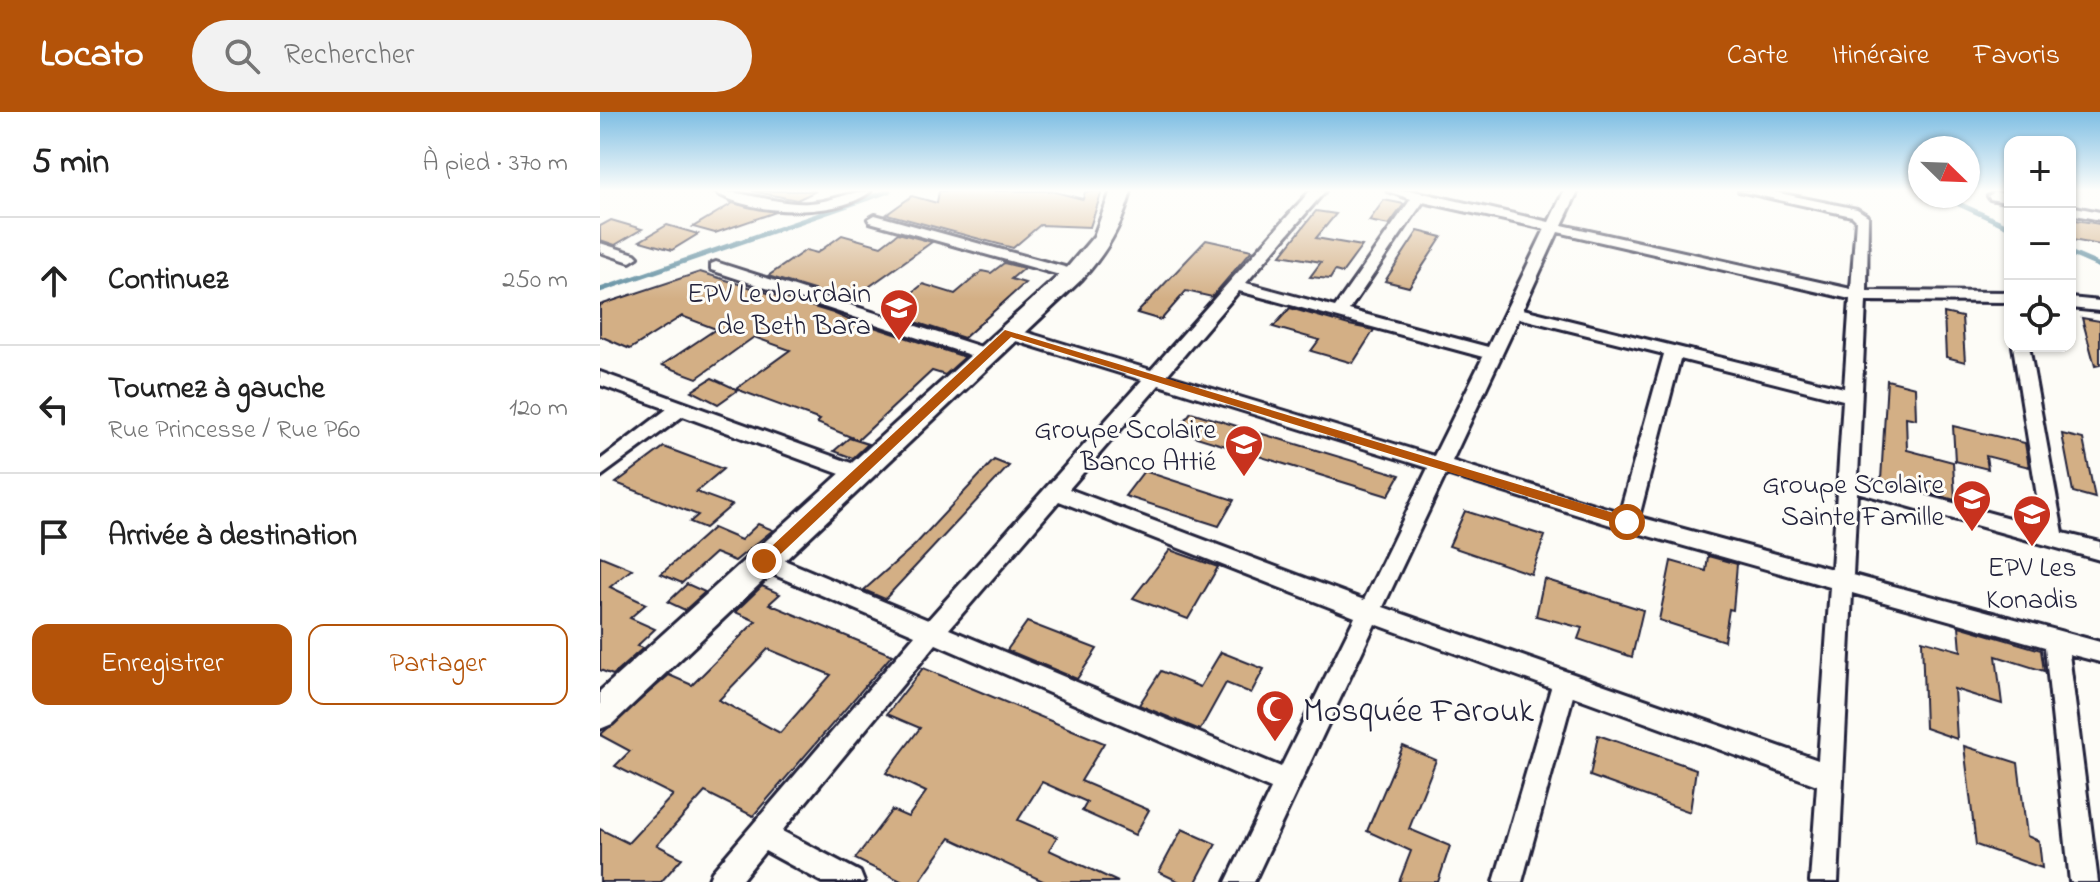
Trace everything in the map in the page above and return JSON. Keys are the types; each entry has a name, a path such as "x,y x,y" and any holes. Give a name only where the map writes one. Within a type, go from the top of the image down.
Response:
{"street":[{"path":"904,227 1074,274"},
{"path":"600,713 1074,274 1096,251 1110,227"},
{"path":"722,882 933,631 1288,227"},
{"path":"1339,313 1398,227"},
{"path":"1240,882 1553,227"},
{"path":"1557,227 1860,296 2004,297"},
{"path":"1824,882 1862,227"},
{"path":"600,247 630,257"},
{"path":"716,267 985,354"},
{"path":"1238,286 1490,353"},
{"path":"2076,304 2100,306"},
{"path":"1512,311 1852,396"},
{"path":"1009,333 1627,522 2100,652"},
{"path":"1627,522 1673,352"},
{"path":"2022,352 2054,539"},
{"path":"600,378 858,473"},
{"path":"600,470 681,408"},
{"path":"1847,482 2100,551"},
{"path":"1054,491 1369,612 1830,777"},
{"path":"764,561 1288,783"},
{"path":"2056,639 2084,882"},
{"path":"1508,882 1565,682"},
{"path":"762,835 850,882"}],"building":[{"path":"600,227 642,229 615,245 600,240"},
{"path":"664,227 698,234 672,250 640,241"},
{"path":"693,227 733,227 715,233"},
{"path":"935,227 1038,227 1013,248"},
{"path":"1303,227 1325,227 1316,238 1362,246 1342,273 1335,271 1330,279 1310,277 1321,262 1281,255"},
{"path":"2076,227 2100,227 2100,245 2076,241"},
{"path":"1418,231 1442,237 1409,287 1385,281"},
{"path":"898,233 932,242 849,301 768,276 806,250 817,253 842,235 881,246"},
{"path":"1206,240 1252,250 1212,297 1186,291 1161,320 1137,313"},
{"path":"1004,263 1024,268 1011,279 1025,283 964,338 887,313 923,284 955,294 982,271 991,273"},
{"path":"700,272 965,357 945,375 932,371 858,440 817,423 820,420 736,389 790,350 754,337 697,378 662,365 716,329 682,316 630,349 600,336 600,305"},
{"path":"1290,308 1374,330 1353,363 1311,351 1319,340 1273,327"},
{"path":"1944,313 1962,317 1965,362 1946,357"},
{"path":"2082,318 2100,321 2100,365 2095,366"},
{"path":"712,378 738,390 718,404 692,391"},
{"path":"1887,380 1915,387 1916,419 1906,417 1907,450 1953,462 1955,500 1881,480"},
{"path":"1191,412 1400,475 1388,496 1177,431"},
{"path":"1953,426 2025,443 2029,467 1986,456 1988,469 1955,461"},
{"path":"2062,434 2083,439 2095,498 2073,492"},
{"path":"849,438 868,444 853,458 834,451"},
{"path":"664,447 723,469 696,492 732,505 705,528 690,522 698,515 616,483"},
{"path":"994,460 1009,466 885,599 864,590 915,545"},
{"path":"1144,471 1234,500 1219,526 1125,496"},
{"path":"1465,511 1545,536 1531,574 1449,546"},
{"path":"758,524 773,530 735,561 715,553 682,583 661,574 713,528 741,540"},
{"path":"1170,550 1218,567 1188,619 1133,598"},
{"path":"600,556 632,569 610,587 646,604 630,618 655,629 637,646 643,648 613,675 600,670"},
{"path":"1708,556 1737,564 1733,610 1729,609 1724,641 1659,620 1671,561 1706,571"},
{"path":"1544,579 1643,610 1632,657 1578,639 1582,628 1536,616"},
{"path":"687,584 705,592 685,610 668,602"},
{"path":"762,586 780,594 769,604 892,655 753,816 705,792 657,845 682,858 661,882 600,882 600,829 628,843 673,795 615,766 630,751 600,735 669,675 692,685 756,621 735,612","holes":["768,649 831,675 780,733 719,700"]},
{"path":"1027,622 1097,649 1077,679 1007,650"},
{"path":"1959,626 2041,650 2044,671 1996,656 2002,704 1954,689 1957,739 1925,728 1922,640 1961,651"},
{"path":"1221,652 1264,669 1251,693 1226,683 1200,730 1139,705 1161,671 1200,687"},
{"path":"923,668 1104,743 1081,781 1149,810 1135,835 1082,811 1087,802 1042,782 1018,820 1057,837 1049,850 1118,882 1045,882 950,838 919,882 903,882 855,859 892,810 908,817 926,792 886,773 920,728 887,714"},
{"path":"1598,735 1696,769 1690,812 1590,776"},
{"path":"1403,746 1436,760 1409,829 1450,846 1438,882 1399,882 1411,851 1367,831"},
{"path":"1964,746 2018,763 2027,836 2039,841 2042,868 1976,845"},
{"path":"1182,829 1216,844 1196,882 1180,882 1159,872"}],"waterway":[{"path":"600,290 784,227"},
{"path":"2076,256 2100,266"}],"place":[{"name":"EPV Le Jourdain de Beth Bara","path":"899,342"},
{"name":"Groupe Scolaire Banco Attié","path":"1244,478"},
{"name":"Groupe Scolaire Sainte Famille","path":"1972,533"},
{"name":"EPV Les Konadis","path":"2032,548"},
{"name":"Mosquée Farouk","path":"1275,743"}],"route":[{"path":"764,561 1009,333 1627,522"}]}
